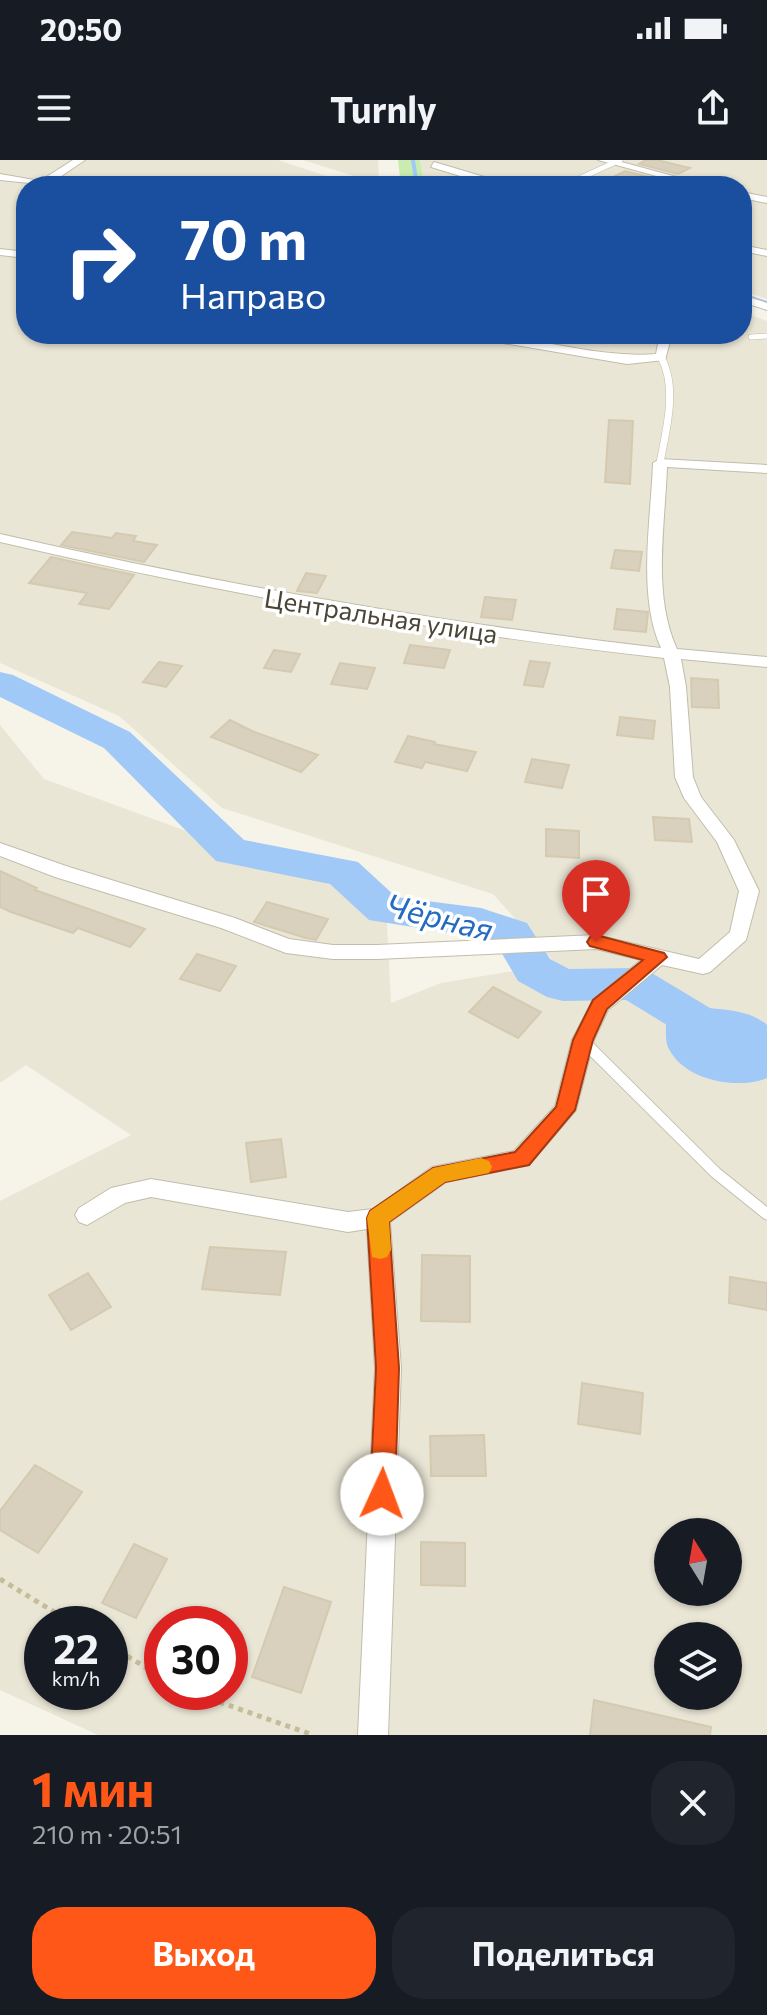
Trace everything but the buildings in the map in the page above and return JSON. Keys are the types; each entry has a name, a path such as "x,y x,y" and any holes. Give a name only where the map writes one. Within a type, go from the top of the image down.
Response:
{"street":[{"path":"55,176 80,160"},
{"path":"612,161 668,176"},
{"path":"434,165 471,176"},
{"path":"533,344 627,360 661,357 664,344"},
{"path":"0,849 228,923 286,946 333,952 594,942 627,947 703,967 739,935 758,892 725,840 693,798 684,777 672,655 660,629 655,601 660,463 767,469"},
{"name":"Центральная улица","path":"0,538 150,574 317,606 580,646 767,662"},
{"path":"87,1215 119,1195 151,1188 348,1222 378,1218 440,1174 521,1159 565,1110 583,1040 600,1005 658,957"},
{"path":"373,1735 388,1368 378,1218"}],"lane":[{"path":"583,176 612,161"},
{"path":"660,463 669,395 667,364 661,357"},
{"path":"583,1040 705,1163 767,1214"}],"path":[{"path":"0,1579 44,1606"},
{"path":"242,1710 313,1735"}],"shaded area":[{"path":"0,160 278,160 327,176 16,176 16,344 752,344 752,316 767,321 767,1735 98,1735 44,1710 128,1710 128,1606 24,1606 24,1701 0,1690 0,1201 131,1135 26,1065 0,1083 0,725 44,779 386,904 391,1003 441,983 556,964 493,894 222,808 119,716 0,663"},
{"path":"303,160 378,160 379,176 354,176"},
{"path":"420,160 767,160 767,299 752,294 752,176 422,176"}],"green space":[{"path":"398,160 420,160 423,176 400,176"}],"water":[{"path":"692,1007 741,1012 767,1025 767,1078 755,1082 727,1083 699,1075 677,1060 667,1044 666,1024"}],"waterway":[{"path":"413,160 415,176"},
{"path":"752,298 767,303"},
{"name":"Чёрная","path":"0,683 117,740 231,851 343,872 384,910 481,923 512,934 534,970 563,985 634,984 719,1035 767,1051"}],"slow traffic":[{"path":"380,1250 378,1218 440,1174 481,1167"}],"route":[{"path":"382,1494 388,1368 378,1218 440,1174 521,1159 565,1110 583,1040 600,1005 658,957 627,947 596,942"}]}
